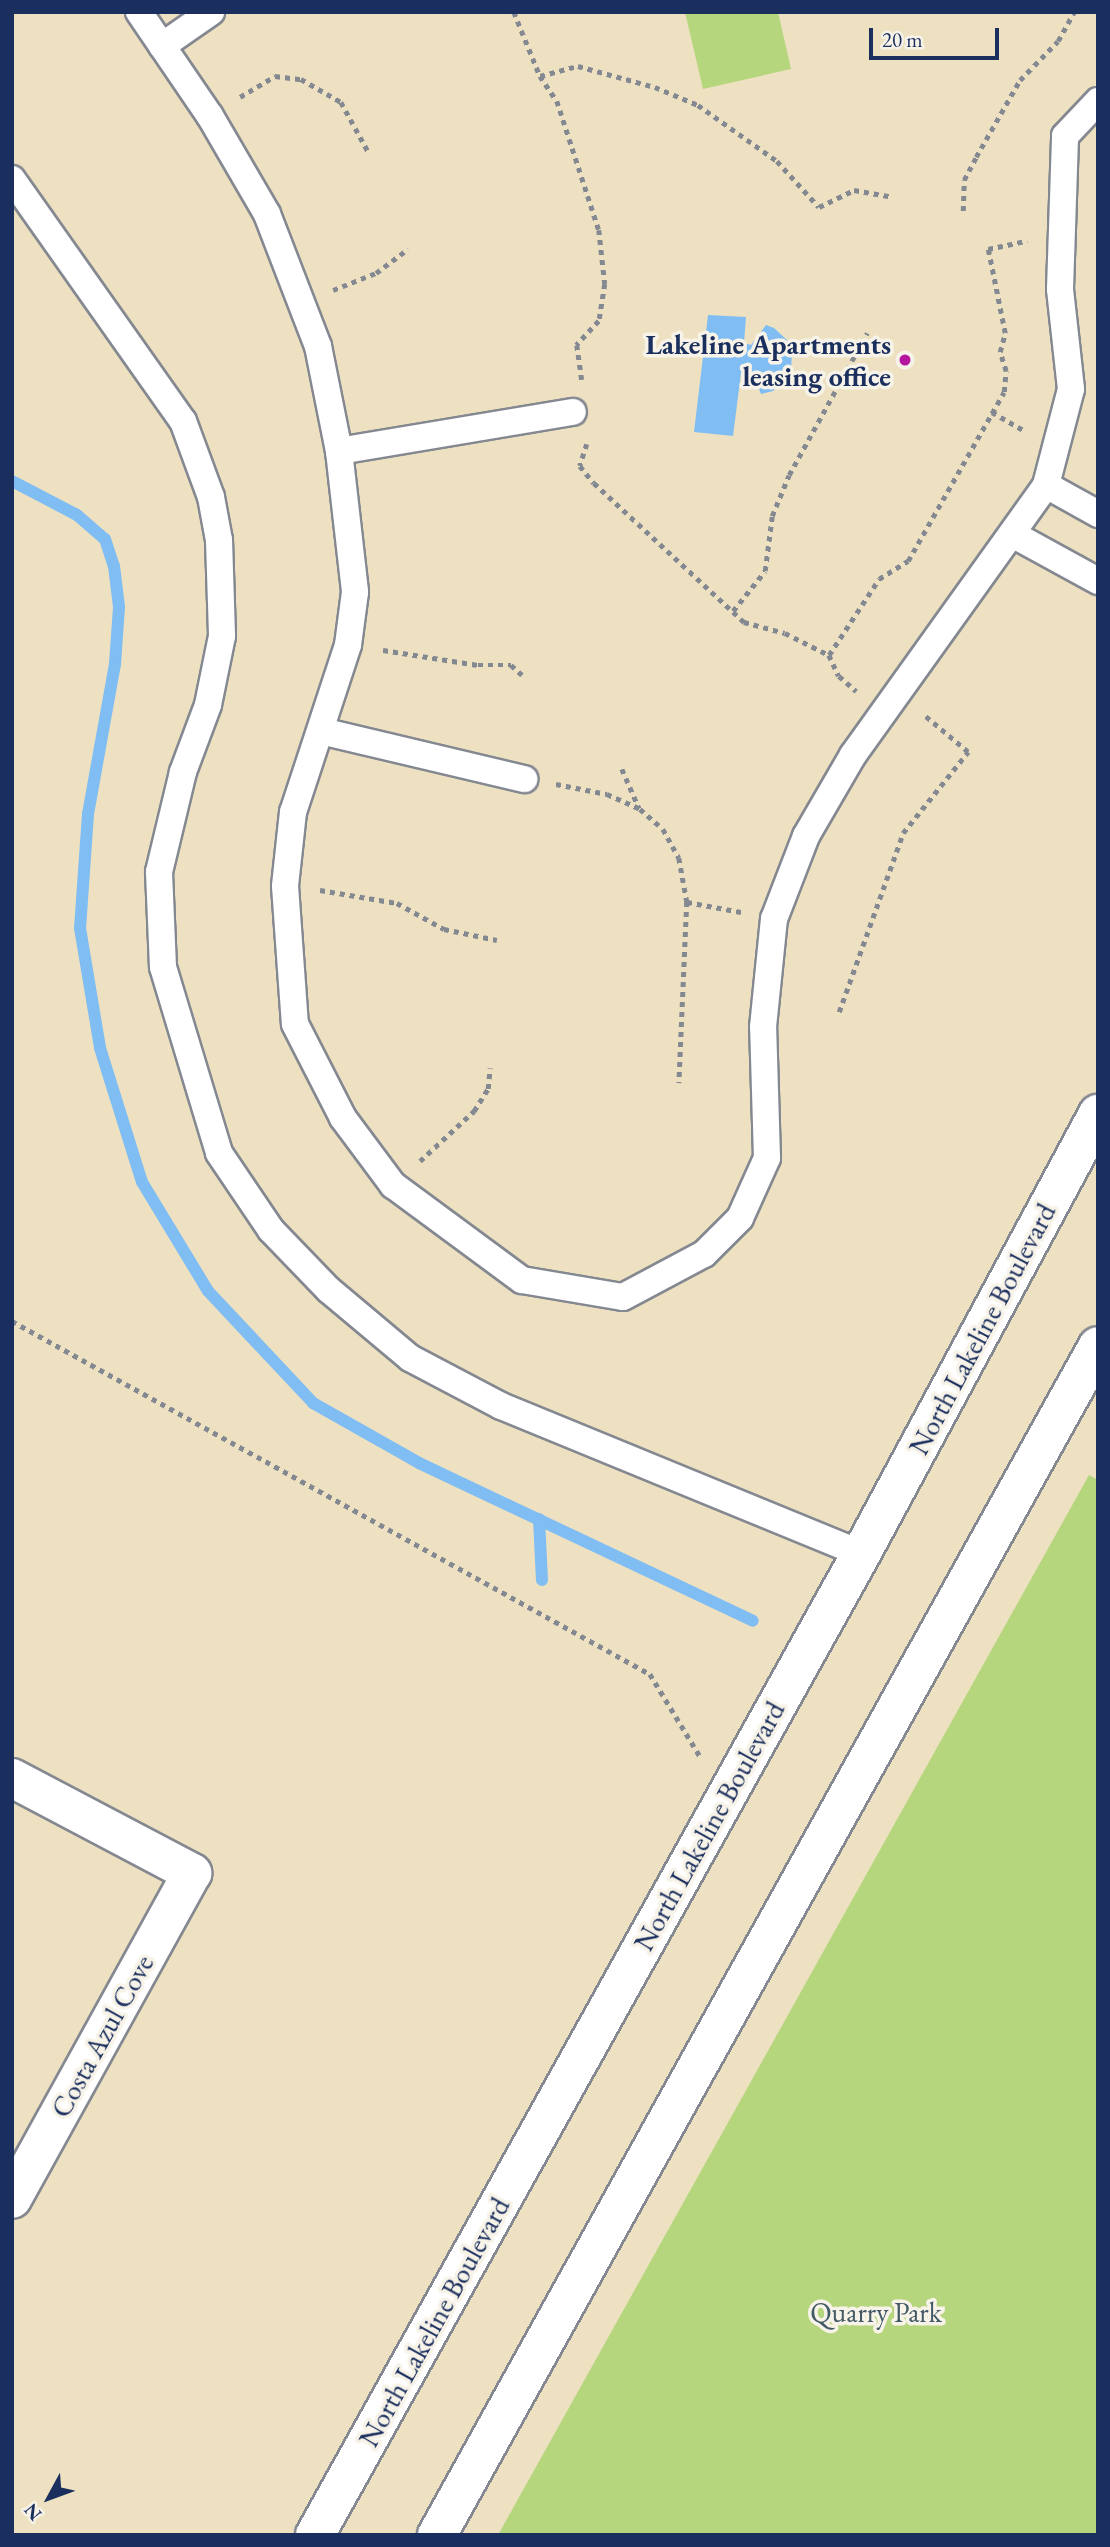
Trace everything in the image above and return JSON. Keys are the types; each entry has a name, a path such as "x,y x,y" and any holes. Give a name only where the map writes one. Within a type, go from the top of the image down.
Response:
{"main road":[{"name":"North Lakeline Boulevard","path":"315,2535 861,1554 1098,1114"},
{"path":"437,2535 1098,1346"},
{"name":"Costa Azul Cove","path":"12,1778 192,1873 12,2199"}],"lane":[{"path":"139,12 210,117 267,214 318,346 340,452 355,592 348,645 293,812 285,886 295,1024 343,1118 393,1185 522,1280 623,1297 704,1254 740,1218 767,1158 763,1027 774,919 806,835 853,755 1014,535 1046,485 1071,389 1060,289 1065,136 1098,101"},
{"path":"162,46 211,12"},
{"path":"12,179 183,421 211,497 219,540 222,636 208,705 183,772 159,872 163,967 219,1153 271,1230 329,1290 410,1358 500,1406 861,1554"},
{"path":"340,452 573,412"},
{"path":"1046,485 1098,514"},
{"path":"1014,535 1098,581"},
{"path":"321,731 523,779"}],"path":[{"path":"514,12 540,76 557,101 599,230 606,284 599,321 577,345 583,384"},
{"path":"963,211 964,180 976,157 1020,80 1058,41 1074,12"},
{"path":"540,76 578,66 654,87 698,105 777,161 819,207 854,190 889,196"},
{"path":"210,117 275,76 301,79 341,102 369,153"},
{"path":"829,655 879,579 908,561 1004,392 1006,371 1000,352 1005,333 988,249 1062,234"},
{"path":"301,302 376,273 408,249"},
{"path":"733,611 765,571 772,516 789,475 867,333"},
{"path":"590,433 580,466 594,483 744,622 785,633 829,655 839,676 865,699 926,716 968,752 903,832 839,1012"},
{"path":"348,645 478,665 511,666 522,675"},
{"path":"622,769 640,809"},
{"path":"523,779 607,794 640,809 663,829 679,858 687,902 679,1083"},
{"path":"285,886 397,903 444,929 497,940"},
{"path":"687,902 774,919"},
{"path":"393,1185 474,1111 488,1089 490,1068"},
{"path":"12,1321 650,1674 701,1759"}],"green space":[{"path":"685,12 778,12 791,69 703,89"},
{"name":"Quarry Park","path":"1089,1475 1098,1480 1098,2535 498,2535"}],"water":[{"path":"708,315 746,317 744,343 751,345 766,325 774,328 788,341 792,352 791,372 773,391 761,394 752,372 741,373 733,436 694,432"}],"waterway":[{"path":"12,481 77,515 105,539 114,566 119,607 115,664 88,814 80,928 100,1048 142,1182 208,1291 313,1403 419,1463 753,1621"},
{"path":"539,1519 542,1580"}],"place":[{"name":"Lakeline Apartments leasing office","path":"905,360"}]}
